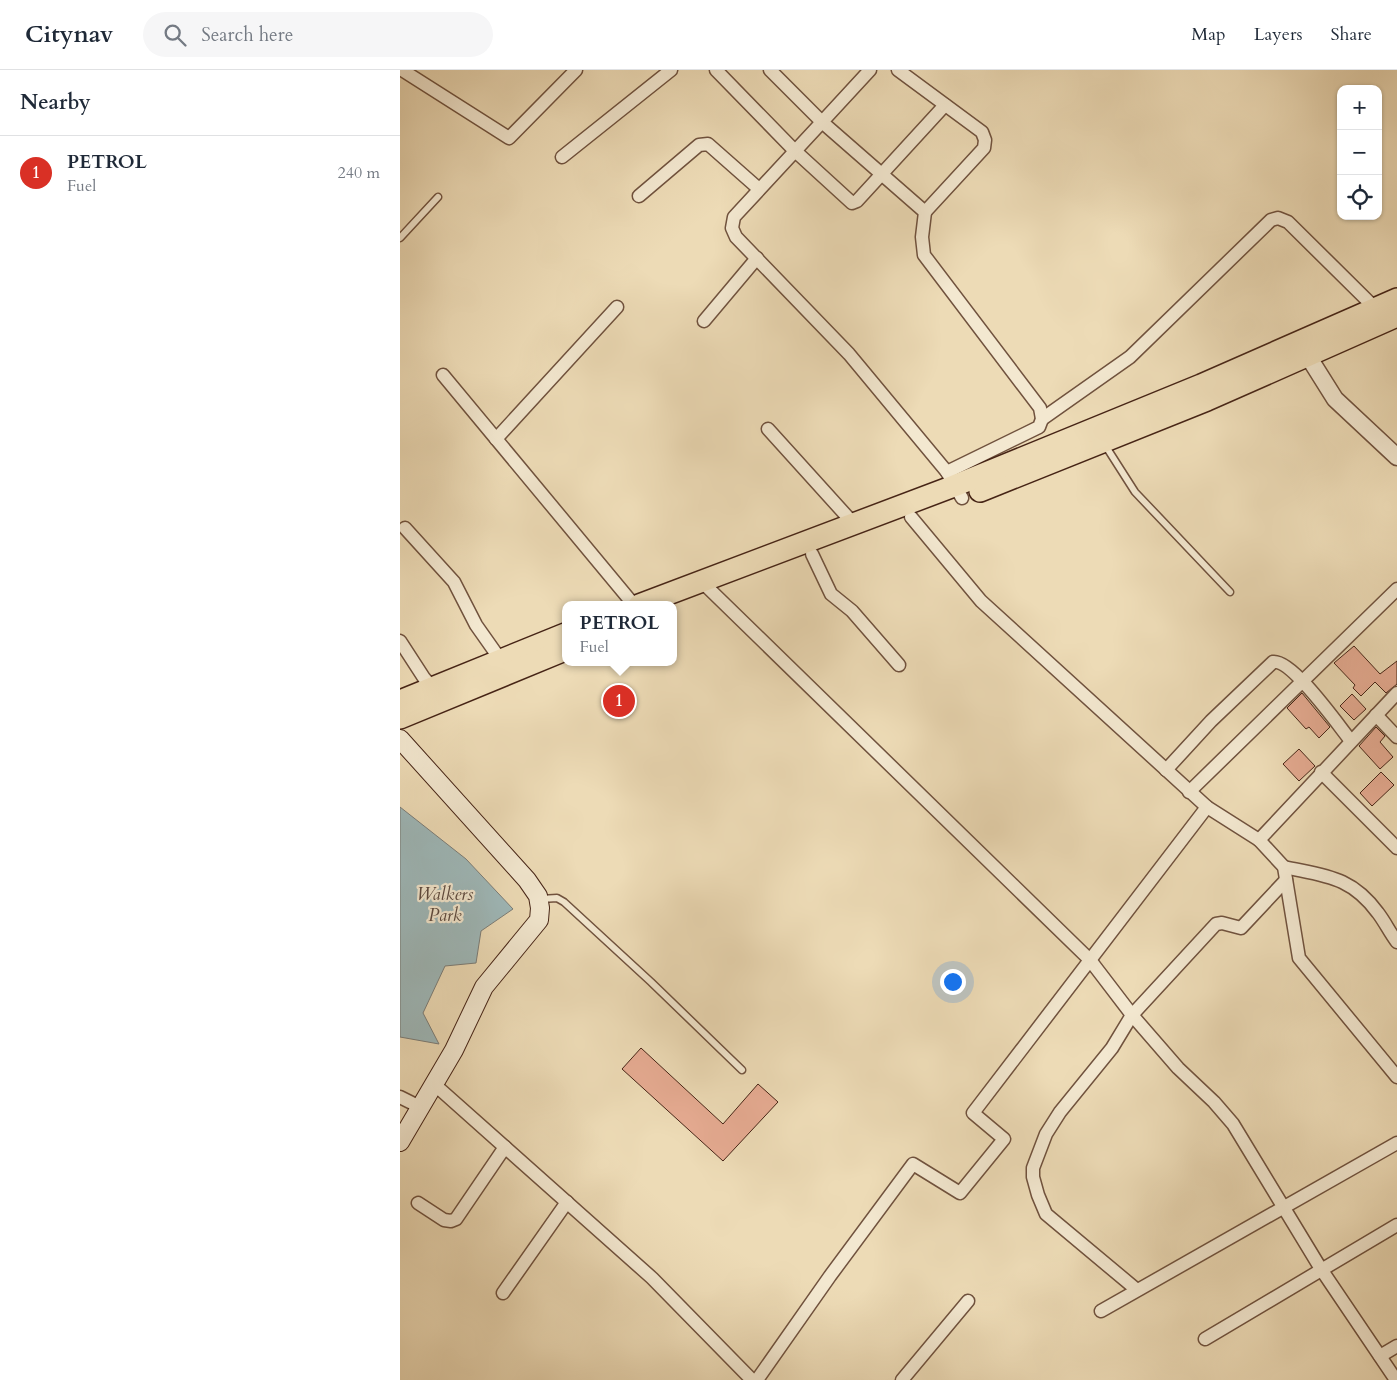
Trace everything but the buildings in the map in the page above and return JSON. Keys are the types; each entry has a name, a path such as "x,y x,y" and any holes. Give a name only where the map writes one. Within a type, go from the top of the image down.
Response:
{"highway":[{"path":"654,601 707,587 812,554 911,517 955,485 1103,442 1279,360 1375,308 1397,299"},
{"path":"677,606 707,587 853,523 1279,360 1308,356 1397,316"},
{"path":"400,700 562,635"},
{"path":"400,718 562,651"}],"main road":[{"path":"400,739 527,880 538,899 539,920 484,987 454,1050 400,1142"}],"street":[{"path":"402,70 509,138 576,70"},
{"path":"562,157 671,70"},
{"path":"716,70 848,202 857,201 945,105"},
{"path":"770,70 822,122 925,212"},
{"path":"870,70 734,217 732,228 736,237 849,354 955,485 1039,427 1042,419 1040,408 924,255 922,236 925,212 984,148 985,140 982,132 898,70"},
{"path":"639,196 699,145 704,143 708,144 759,189"},
{"path":"1042,419 1130,357 1271,220 1278,218 1288,222 1375,308"},
{"path":"704,321 757,258"},
{"path":"496,439 617,307"},
{"path":"1308,356 1335,399 1397,457"},
{"path":"443,375 631,601"},
{"path":"768,429 853,523"},
{"path":"911,517 981,601 1189,792 1207,807 1258,840 1285,873 1299,958 1397,1077"},
{"path":"405,528 454,582 476,625 500,659"},
{"path":"812,554 832,594 852,611 899,665"},
{"path":"707,587 1090,960 1132,1015 1178,1068 1234,1124 1321,1269 1396,1380"},
{"path":"1189,792 1304,683 1397,589"},
{"path":"400,641 432,687"},
{"path":"1166,770 1211,721 1272,662 1282,663 1304,683 1351,741"},
{"path":"1258,840 1397,693"},
{"path":"1376,714 1397,737"},
{"path":"1321,772 1397,848"},
{"path":"757,1380 830,1276 913,1164 960,1193 1004,1139 973,1113 1207,807"},
{"path":"1285,873 1333,876 1366,898 1397,942"},
{"path":"1137,1290 1046,1214 1032,1177 1036,1156 1056,1119 1112,1048 1132,1015 1216,924 1222,923 1241,928 1285,873"},
{"path":"434,1084 652,1278 752,1380"},
{"path":"400,1097 420,1107"},
{"path":"1101,1311 1397,1143"},
{"path":"418,1203 444,1220 451,1221 456,1219 505,1147"},
{"path":"504,1293 567,1202"},
{"path":"1205,1338 1397,1225"},
{"path":"902,1380 968,1301"},
{"path":"1380,1356 1397,1346"}],"lane":[{"path":"400,238 438,197"},
{"path":"1103,442 1136,492 1230,592"},
{"path":"538,899 550,897 564,902 651,982 742,1070"}],"water":[{"name":"Walkers Park","path":"400,807 466,859 513,909 481,931 476,963 445,966 423,1013 439,1044 400,1037"}],"place":[{"name":"PETROL","path":"619,701"}]}
